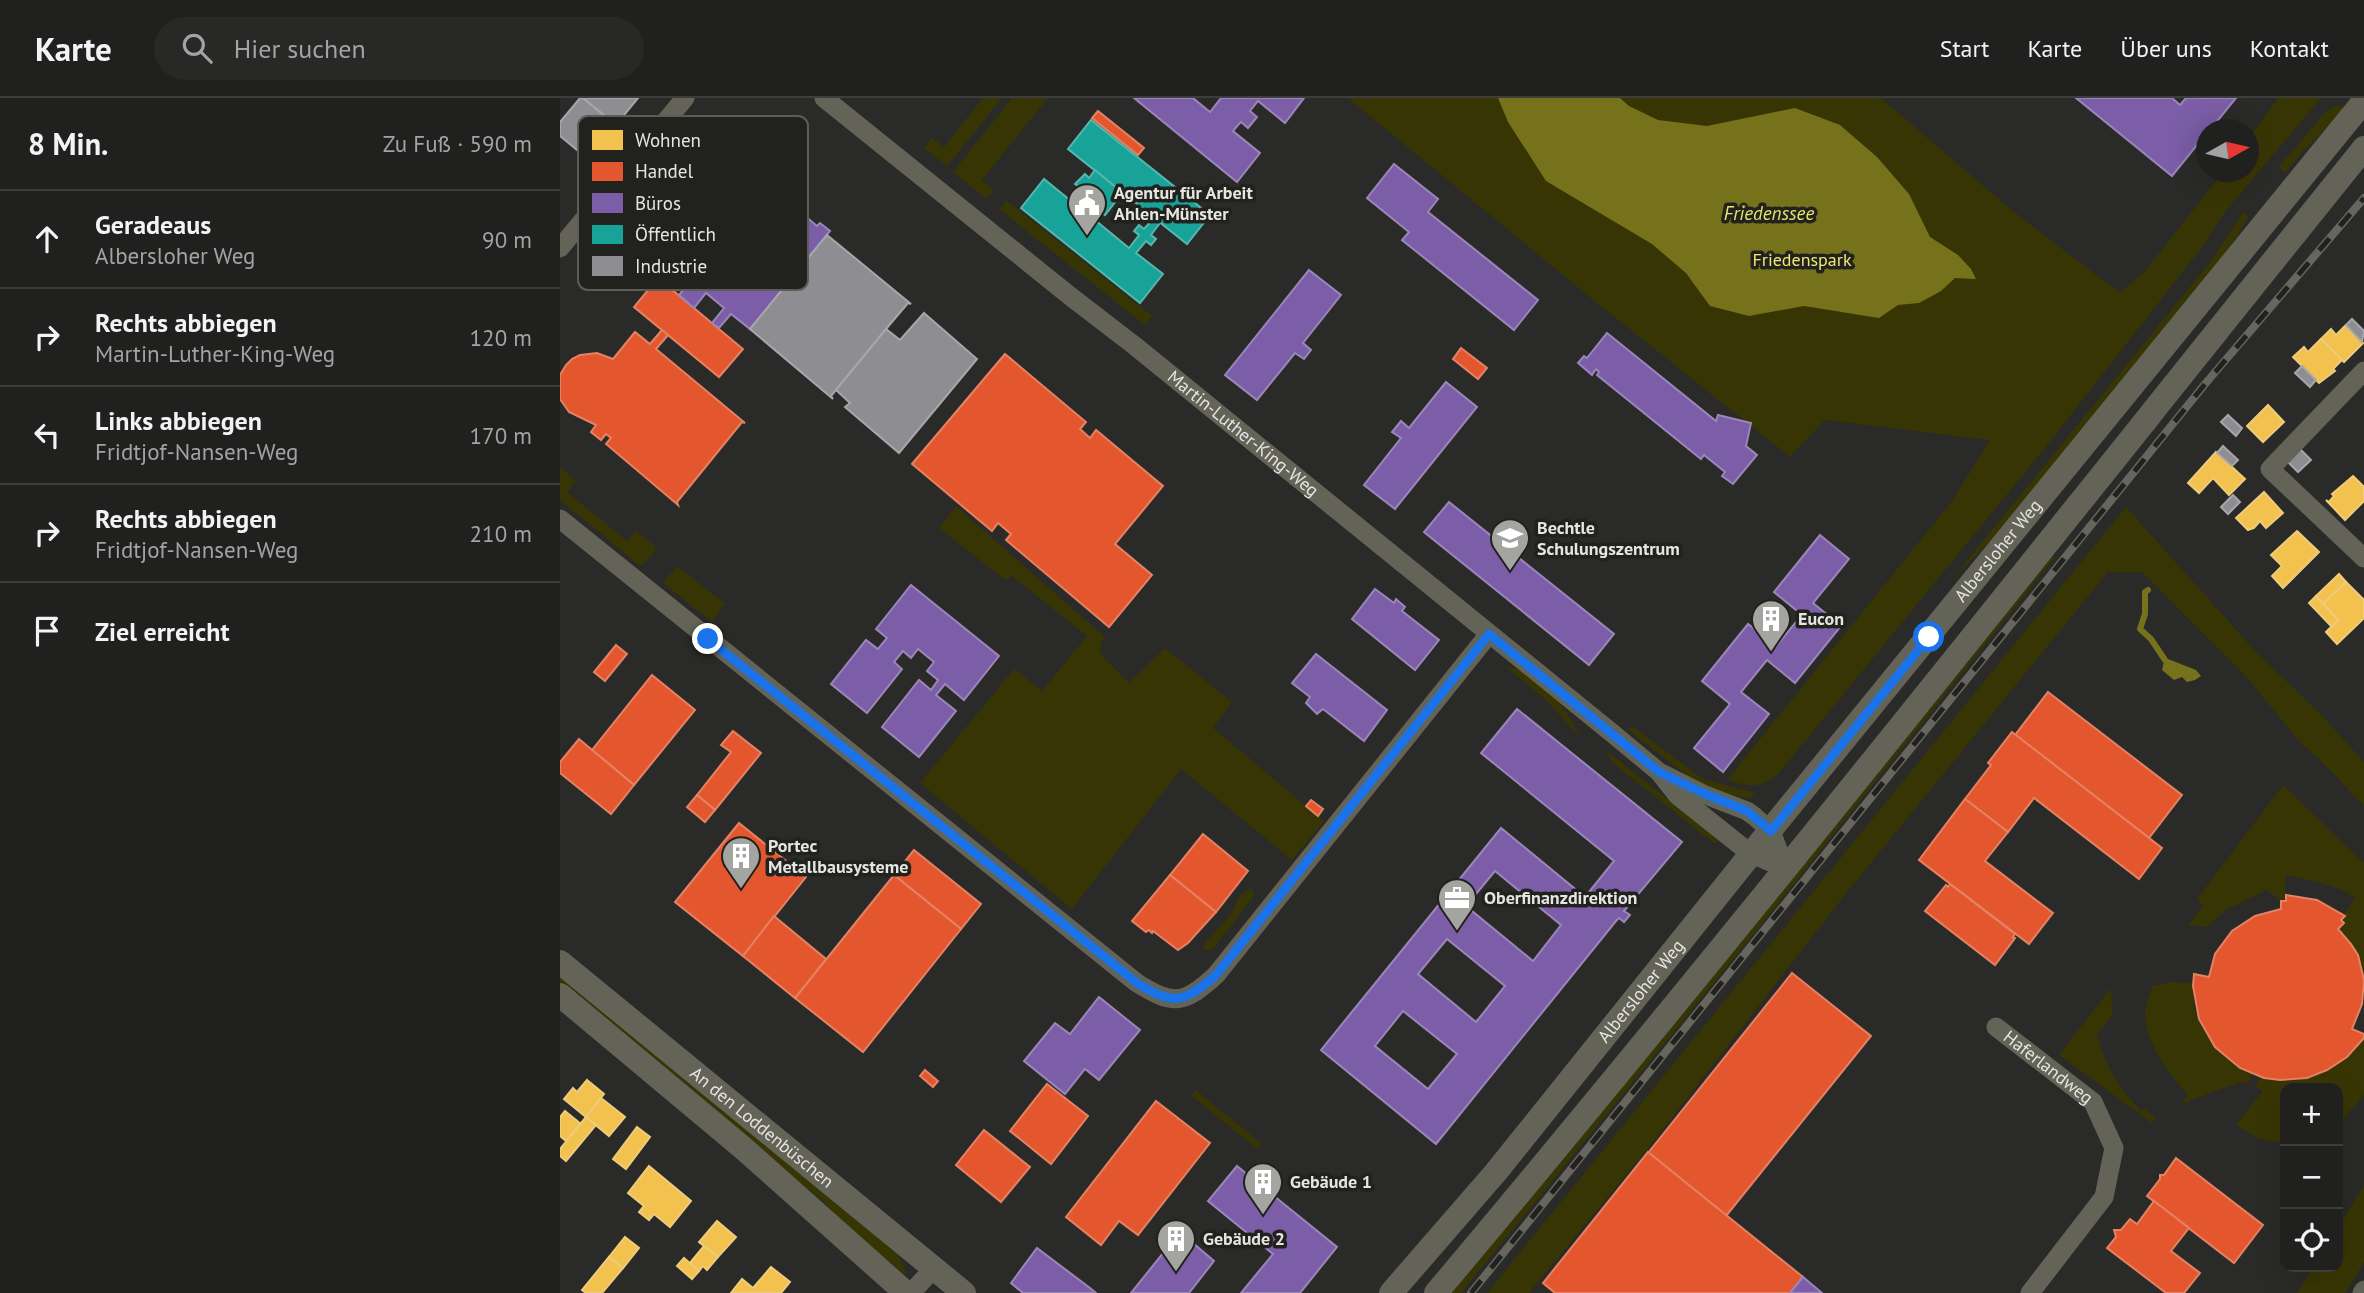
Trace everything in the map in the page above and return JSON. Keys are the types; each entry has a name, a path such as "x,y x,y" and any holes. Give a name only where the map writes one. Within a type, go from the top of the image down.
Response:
{"main road":[{"name":"Albersloher Weg","path":"1391,1293 1496,1172 1751,854 2364,101"},
{"name":"Albersloher Weg","path":"1436,1293 1574,1129 1785,869 2364,148"},
{"name":"An den Loddenbüschen","path":"560,962 964,1293"},
{"name":"An den Loddenbüschen","path":"560,995 743,1148 909,1293"}],"street":[{"path":"670,116 685,98"},
{"name":"Martin-Luther-King-Weg","path":"824,98 1144,353 1659,772 1677,795 1751,854 1785,869"},
{"path":"560,248 578,226"},
{"path":"2361,550 2270,469 2364,370"},
{"path":"560,519 1137,983 1166,999 1175,1000 1192,993 1216,975 1489,634"},
{"name":"Martin-Luther-King-Weg","path":"1659,772 1747,811 1771,831"},
{"path":"1771,831 1785,869"},
{"name":"Haferlandweg","path":"1996,1027 2093,1102 2114,1148 2104,1197 2030,1293"},
{"path":"909,1293 934,1268"}],"green space":[{"path":"983,98 1002,98 947,166 924,148 932,138 944,147"},
{"path":"1012,98 1048,98 982,180 993,190 986,199 953,172"},
{"name":"Friedenspark","path":"1348,98 1881,98 2014,212 2120,293 2145,271 2215,182 2250,182 2044,449 1779,773 1766,782 1755,785 1727,780 1952,501 1990,440 1825,420 1790,457"},
{"name":"Friedenspark","path":"2278,98 2321,98 2259,172 2259,124"},
{"path":"2337,106 2347,107 2285,173 2279,167 2326,111"},
{"path":"1006,200 1152,316 1145,325 999,209"},
{"path":"2243,212 2248,217 2228,252 2006,526 1953,578 2211,261"},
{"path":"560,467 576,481 567,492 627,541 636,531 654,545 655,551 643,565 639,565 560,500"},
{"path":"956,506 1104,636 1099,652 1129,683 1165,648 1232,702 1213,728 1324,821 1292,860 1181,769 1072,909 920,783 1014,669 1042,691 1087,636 1012,576 1005,580 939,528"},
{"path":"2126,507 2257,653 2322,715 2364,762 2364,806 2300,742 2249,680 2142,572 2108,572 1848,891 1653,1142 1529,1293 1487,1293"},
{"path":"2049,554 2055,557 1752,936 1461,1293 1452,1293"},
{"path":"677,566 725,604 712,622 663,583"},
{"path":"1506,667 1529,675 1540,683 1560,704 1580,737 1546,700"},
{"path":"1632,726 1703,779 1755,793 1750,799 1696,782 1628,730"},
{"path":"1603,748 1719,840 1715,844 1614,764"},
{"path":"2283,785 2364,863 2364,985 2357,955 2338,929 2355,898 2331,886 2285,875 2286,901 2281,901 2267,890 2226,910 2207,927 2188,925 2203,906 2197,899"},
{"path":"1249,889 1254,896 1215,946 1210,950 1203,950 1205,943 1232,913 1240,895"},
{"path":"560,977 897,1253 906,1275 847,1229 825,1203 560,986"},
{"path":"2171,982 2195,983 2195,1010 2201,1024 2218,1049 2253,1073 2248,1084 2240,1082 2181,1104 2188,1095 2154,1047 2146,1025 2145,1013 2152,986"},
{"path":"2111,988 2112,1015 2097,1035 2100,1046 2126,1094 2141,1111 2145,1108 2156,1118 2152,1123 2059,1055"},
{"path":"2364,1038 2364,1095 2343,1120 2343,1083 2280,1083 2280,1143 2259,1139 2236,1125 2263,1091 2256,1087 2260,1076 2286,1079 2311,1076 2334,1066 2355,1050"},
{"path":"1196,1090 1262,1144 1257,1149 1191,1095"},
{"path":"2364,1185 2364,1262 2345,1293 2297,1293 2311,1272 2343,1272 2343,1220"}],"water":[{"name":"Friedenssee","path":"1498,98 1620,98 1629,106 1658,120 1707,126 1795,108 1840,125 1877,157 1909,194 1930,237 1958,255 1976,279 1955,278 1941,291 1919,303 1898,305 1879,318 1804,306 1749,316 1710,306 1686,273 1652,244 1546,181 1508,122"},
{"path":"2168,659 2196,670 2201,676 2187,682 2182,677 2174,680 2162,670 2164,661"}],"building: Wohnen":[{"path":"2346,325 2363,343 2344,362 2321,339 2331,329 2336,335"},
{"path":"2321,339 2342,360 2333,369 2335,371 2319,383 2293,357 2304,347 2308,352"},
{"path":"2268,405 2284,422 2263,442 2247,426"},
{"path":"2216,452 2245,479 2229,495 2213,478 2199,493 2188,483"},
{"path":"2353,476 2364,487 2364,501 2345,520 2326,500 2329,502 2334,496 2332,494"},
{"path":"2264,492 2283,513 2266,528 2260,521 2248,530 2236,518"},
{"path":"2297,531 2319,552 2283,588 2272,576 2282,566 2271,555"},
{"path":"2339,574 2346,582 2323,604 2316,596"},
{"path":"2346,582 2364,600 2364,618 2337,644 2326,632 2338,620 2323,604"},
{"path":"2316,596 2338,620 2332,627 2309,603"},
{"path":"587,1080 604,1094 586,1117 564,1099 573,1088 577,1092"},
{"path":"601,1098 625,1117 609,1136 586,1117"},
{"path":"565,1111 581,1124 566,1141 560,1136 560,1117"},
{"path":"586,1117 596,1125 566,1161 560,1156 560,1149"},
{"path":"637,1127 650,1137 626,1169 613,1159"},
{"path":"649,1166 691,1201 670,1227 654,1214 649,1220 639,1212 644,1206 628,1193"},
{"path":"717,1221 736,1237 718,1257 699,1242"},
{"path":"625,1237 639,1248 623,1268 609,1257"},
{"path":"704,1246 718,1257 707,1270 703,1266 699,1271 690,1263"},
{"path":"609,1257 623,1268 602,1293 586,1293 582,1290"},
{"path":"684,1258 699,1271 692,1279 677,1266"},
{"path":"771,1267 790,1282 781,1293 731,1293 742,1279 753,1288"}],"building: Handel":[{"path":"1098,111 1144,148 1138,155 1092,118"},
{"path":"648,290 672,290 743,349 719,377 634,307"},
{"path":"662,330 668,335 656,349 745,423 742,422 677,502 678,505 606,444 611,438 606,434 601,440 591,432 596,425 569,412 560,399 560,375 572,359 597,353 613,359 635,332 650,344"},
{"path":"1461,348 1487,368 1478,379 1453,359"},
{"path":"1005,354 1086,422 1080,429 1090,438 1096,430 1163,486 1115,544 1152,575 1109,627 1006,540 1011,534 998,523 992,531 912,464"},
{"path":"616,645 627,654 605,681 594,672"},
{"path":"652,675 695,710 634,785 592,750"},
{"path":"2048,692 2182,795 2149,838 2015,735"},
{"path":"733,731 761,753 715,810 697,795 731,752 721,745"},
{"path":"2012,732 2162,848 2139,879 2034,798 2008,832 1965,799"},
{"path":"579,739 634,785 611,814 560,773 560,762"},
{"path":"697,795 715,810 705,822 687,807"},
{"path":"1965,799 2008,832 1985,861 2053,913 2029,944 1919,860"},
{"path":"1311,800 1323,809 1318,816 1306,806"},
{"name":"Portec Metallbausysteme","path":"739,823 806,877 743,956 675,902"},
{"path":"1203,834 1248,871 1216,912 1170,875"},
{"path":"914,850 981,904 961,929 894,875"},
{"path":"894,875 961,929 863,1052 795,998"},
{"path":"1170,875 1216,912 1188,943 1178,950 1153,931 1146,932 1132,921"},
{"path":"1950,884 2015,934 2015,938 1995,965 1925,911 1946,885 1948,887"},
{"path":"2286,895 2317,900 2345,916 2341,920 2344,923 2338,929 2358,955 2364,980 2362,1004 2352,1029 2364,1034 2364,1038 2347,1057 2327,1070 2307,1078 2280,1080 2264,1078 2240,1068 2215,1047 2199,1019 2193,986 2194,974 2209,977 2215,954 2232,931 2255,916 2281,909 2281,901 2286,901"},
{"path":"774,916 826,959 795,998 743,956"},
{"path":"1792,973 1871,1036 1726,1216 1648,1153"},
{"path":"925,1070 938,1081 933,1087 920,1076"},
{"path":"1047,1084 1088,1116 1051,1164 1010,1131"},
{"path":"1156,1101 1210,1143 1138,1235 1119,1221 1101,1245 1066,1217"},
{"path":"984,1130 1030,1167 1001,1202 956,1165"},
{"path":"1648,1152 1803,1277 1790,1293 1555,1293 1543,1283"},
{"path":"2176,1158 2263,1225 2234,1263 2147,1196 2160,1179 2160,1175 2164,1175"},
{"path":"2154,1201 2189,1228 2171,1251 2200,1273 2184,1293 2166,1293 2107,1248 2116,1237 2114,1230 2121,1230 2130,1219 2137,1224"}],"building: Büros":[{"path":"1134,98 1193,98 1210,112 1221,98 1304,98 1285,123 1258,101 1250,111 1257,117 1248,128 1241,122 1233,131 1260,153 1237,182"},
{"path":"2076,98 2172,98 2180,105 2186,98 2236,98 2219,119 2196,119 2196,146 2172,176"},
{"path":"1394,164 1438,199 1428,212 1538,300 1514,330 1402,240 1409,232 1367,198"},
{"path":"808,218 830,231 808,258"},
{"path":"1309,270 1341,295 1303,343 1311,350 1304,359 1295,353 1257,400 1225,375"},
{"path":"683,290 782,290 750,329 731,314 719,328 712,323 724,308 706,293 694,308 679,295"},
{"path":"1607,333 1716,421 1718,415 1751,423 1746,446 1757,455 1733,484 1722,476 1725,472 1704,455 1701,459 1597,375 1599,372 1596,369 1592,375 1578,363 1584,356 1587,358"},
{"path":"1446,382 1477,407 1395,509 1364,485 1401,438 1392,432 1401,421 1409,428"},
{"path":"1449,502 1614,634 1589,665 1424,532"},
{"name":"Eucon","path":"1820,535 1849,559 1813,603 1841,626 1795,683 1767,660 1741,692 1769,714 1723,772 1694,748 1730,704 1702,681 1748,624 1776,646 1802,615 1774,592"},
{"path":"911,585 999,656 964,700 945,684 936,695 956,711 919,757 882,727 919,680 931,690 938,680 927,671 934,662 918,649 911,658 903,651 894,662 902,669 867,713 831,684 866,640 878,649 887,638 876,629"},
{"path":"1375,589 1394,603 1396,599 1405,607 1402,611 1439,640 1415,670 1352,619"},
{"path":"1316,654 1387,710 1364,741 1323,709 1317,714 1306,703 1310,697 1292,683"},
{"name":"Oberfinanzdirektion","path":"1517,709 1682,842 1624,911 1630,915 1624,922 1619,918 1616,921 1436,1144 1321,1050 1501,828 1585,897 1614,861 1481,753","holes":["1495,871 1561,925 1533,961 1466,906","1447,939 1505,986 1476,1022 1418,974","1403,1011 1457,1054 1428,1089 1375,1046"]},
{"path":"1099,997 1140,1030 1099,1080 1085,1069 1065,1094 1024,1061 1055,1023 1070,1034"},
{"name":"Gebäude 1","path":"1237,1166 1337,1247 1300,1293 1241,1293 1273,1254 1208,1201"},
{"name":"Gebäude 2","path":"1180,1232 1214,1261 1189,1293 1131,1293"},
{"path":"1037,1248 1096,1293 1023,1293 1011,1283"},
{"path":"1803,1277 1822,1293 1790,1293"}],"building: Öffentlich":[{"path":"1091,120 1210,215 1187,244 1068,149"},
{"name":"Agentur für Arbeit Ahlen-Münster","path":"1095,170 1119,190 1113,197 1116,201 1105,215 1101,212 1095,220 1129,248 1139,235 1134,231 1139,225 1144,229 1154,218 1160,223 1151,235 1156,239 1151,245 1146,241 1136,253 1163,274 1140,303 1021,208 1044,179 1071,201 1080,188 1075,184 1085,174 1089,178"}],"building: Industrie":[{"path":"580,98 605,116 578,116 578,151 560,136 560,122"},
{"path":"583,98 638,98 623,116 605,116"},
{"path":"827,235 911,304 908,303 886,329 831,396 833,399 750,329 782,290 808,290 808,258"},
{"path":"924,313 977,359 899,453 845,407 850,403 836,390 886,329 900,340"},
{"path":"2352,319 2364,331 2362,342 2346,325"},
{"path":"2302,366 2316,380 2310,387 2295,373"},
{"path":"2228,415 2242,428 2236,436 2221,422"},
{"path":"2223,446 2238,460 2232,466 2217,453"},
{"path":"2298,447 2311,460 2298,472 2286,460"},
{"path":"2233,495 2240,502 2228,514 2221,507"}],"waterway":[{"path":"2148,590 2145,592 2145,614 2140,629 2151,639 2165,660"}],"railway":[{"path":"1471,1293 2205,384 2364,198"}],"place":[{"name":"Agentur für Arbeit Ahlen-Münster","path":"1087,237"},
{"name":"Bechtle Schulungszentrum","path":"1510,572"},
{"name":"Eucon","path":"1771,653"},
{"name":"Portec Metallbausysteme","path":"741,890"},
{"name":"Oberfinanzdirektion","path":"1457,932"},
{"name":"Gebäude 1","path":"1263,1216"},
{"name":"Gebäude 2","path":"1176,1273"}],"route":[{"path":"708,639 1137,983 1156,995 1175,1000 1200,990 1216,975 1489,634 1659,772 1747,811 1771,831 1929,637"}]}
